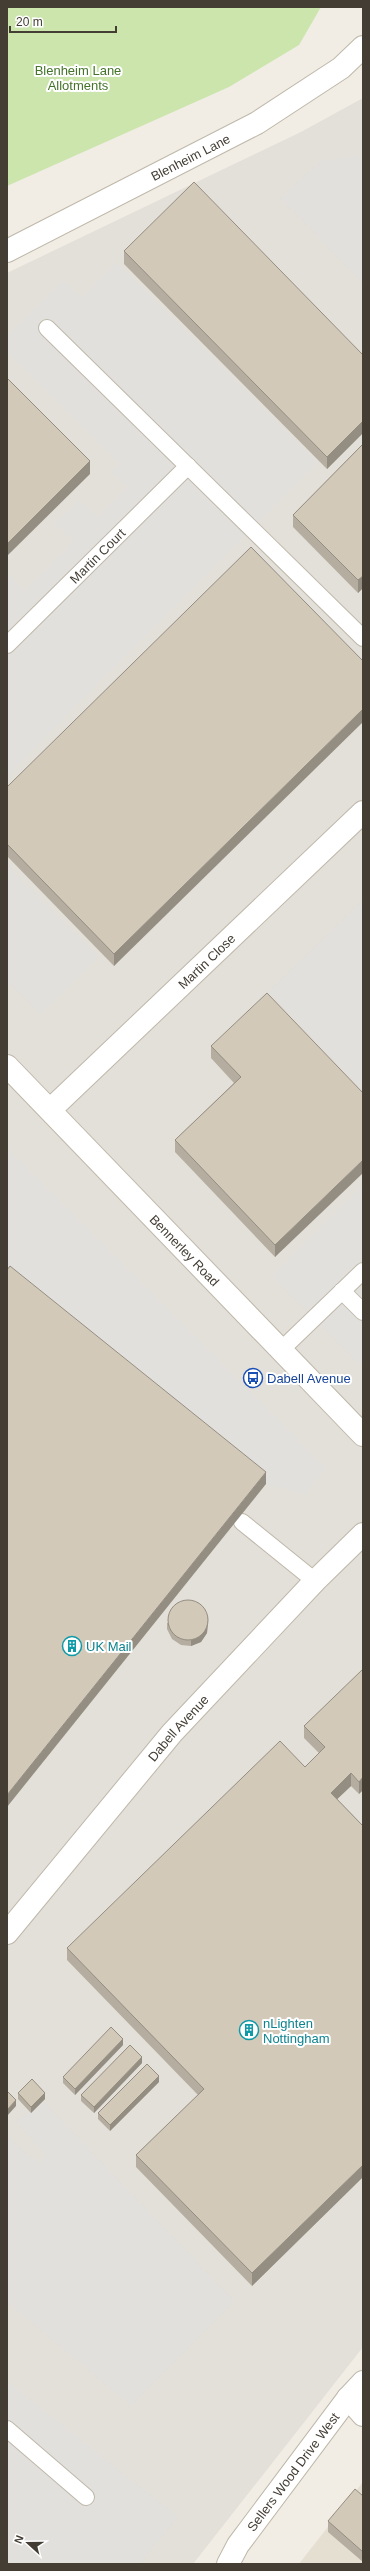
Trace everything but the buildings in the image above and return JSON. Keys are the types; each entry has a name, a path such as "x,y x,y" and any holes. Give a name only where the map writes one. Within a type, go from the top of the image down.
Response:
{"street":[{"name":"Blenheim Lane","path":"7,251 257,123 341,68 363,47"},
{"name":"Martin Close","path":"50,1110 363,812"},
{"name":"Bennerley Road","path":"7,1066 363,1435"},
{"name":"Dabell Avenue","path":"7,1933 172,1733 315,1581 363,1534"},
{"name":"Sellers Wood Drive West","path":"228,2564 238,2545 348,2398 363,2382"},
{"path":"348,2398 363,2415"}],"lane":[{"path":"48,328 363,638"},
{"name":"Martin Court","path":"7,645 188,466"},
{"path":"281,1350 363,1271"},
{"path":"342,1291 363,1312"},
{"path":"242,1522 315,1581"},
{"path":"7,2429 86,2497"}],"shaded area":[{"path":"363,98 363,2347 193,2564 7,2564 7,273 301,132"},
{"path":"363,156 363,283 280,198 321,161"},
{"path":"116,262 318,462 7,776 7,573 25,591 73,541 55,523 79,500 97,517 127,487 111,471 119,463 7,352 7,336 63,280 81,298"},
{"path":"7,866 98,957 41,1014 7,981"},
{"path":"363,900 363,1091 268,992"},
{"path":"7,1148 326,1468 305,1494 266,1484 7,1271"},
{"path":"363,1185 363,1368 272,1276"},
{"path":"42,2100 234,2301 131,2406 7,2302 7,2137 39,2163 46,2156 16,2121"},
{"path":"7,2381 178,2517 140,2564 7,2564"},
{"path":"363,2482 363,2564 299,2564"}],"green space":[{"name":"Blenheim Lane Allotments","path":"7,7 321,7 299,45 229,87 7,186"}],"place":[{"name":"Dabell Avenue","path":"253,1378"},
{"name":"UK Mail","path":"72,1646"},
{"name":"nLighten Nottingham","path":"249,2030"}]}
